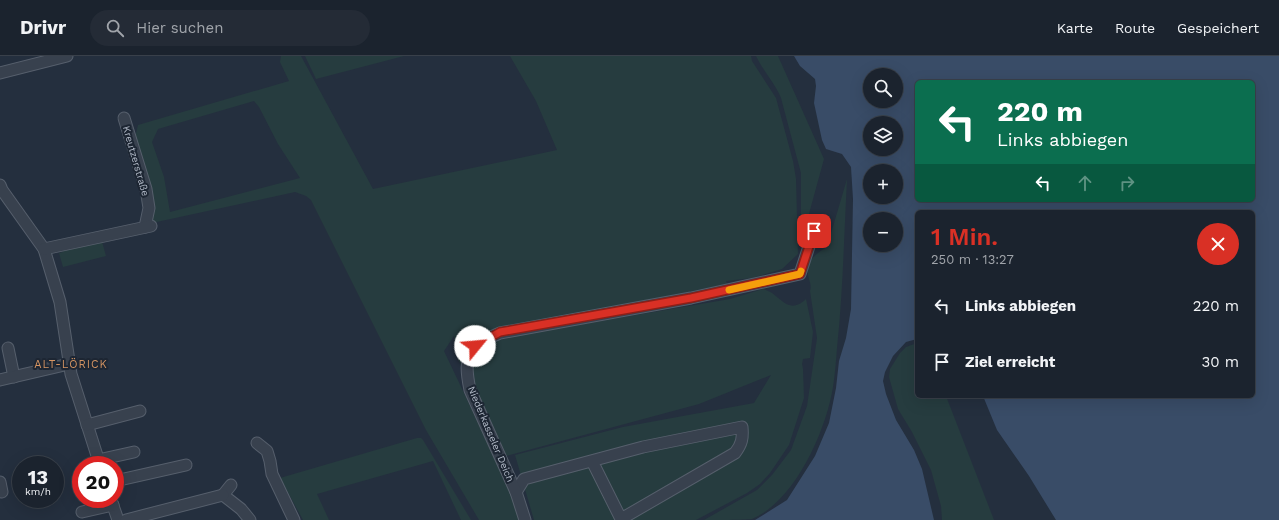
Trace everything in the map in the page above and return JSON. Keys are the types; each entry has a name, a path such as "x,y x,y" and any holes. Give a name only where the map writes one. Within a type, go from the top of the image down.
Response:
{"street":[{"path":"0,73 67,56"},
{"name":"Kreutzerstraße","path":"44,249 148,226 149,208 146,189 124,118"},
{"path":"0,185 44,249 60,302 69,364 97,456"},
{"name":"Niederkasseler Deich","path":"524,520 516,492 470,390 466,374 468,358 475,346 500,332 691,298 800,274 814,231"},
{"path":"8,348 14,377"},
{"path":"0,380 14,377 29,369 69,364"},
{"path":"87,425 140,411"},
{"path":"516,492 524,479 643,447 742,427 743,437 741,446 735,454 621,519 592,461"},
{"path":"257,443 267,451 272,474 294,520"},
{"path":"120,456 134,452"},
{"path":"124,479 186,465"},
{"path":"126,520 223,495 231,485"},
{"path":"223,495 241,509 250,520"},
{"path":"82,512 94,508"},
{"path":"114,508 118,520"}],"green space":[{"path":"281,56 301,56 373,189 557,150 536,101 510,56 751,56 752,61 776,98 793,161 796,179 798,254 782,269 752,278 726,281 727,284 553,319 468,351 461,365 458,359 454,336 444,351 510,490 521,520 479,520 426,430 311,200 306,196 295,192 152,223 135,138 138,125 289,81 280,62","holes":["254,101 259,107 278,144 300,178 170,212 164,177 152,142 158,129"]},
{"path":"305,56 404,56 316,79"},
{"path":"756,56 778,56 824,159 801,243 801,173 781,98 776,87"},
{"path":"847,179 841,306 833,387 829,405 816,443 795,481 782,497 768,510 752,519 704,520 757,490 772,475 791,450 807,406 817,338 808,266 819,252 827,247"},
{"path":"101,238 106,256 63,267 59,253 63,252 64,248"},
{"path":"763,289 772,293 784,303 792,306 801,303 806,299 813,332 810,358 803,359 802,364 804,398 789,445 770,473 760,484 747,493 696,520 534,520 515,455 623,427 754,403 771,375 699,404 506,456 482,408 472,380 471,368 473,359 477,354 482,349 493,343 518,335 730,299"},
{"path":"915,344 915,398 947,398 994,520 942,520 941,506 931,470 912,432 898,409 889,377 890,369 900,353 906,347"},
{"path":"421,438 423,440 471,520 461,520 433,461 317,494 329,520 303,520 280,478"}],"water":[{"path":"794,56 1279,56 1279,520 1056,520 1029,476 997,430 984,398 1255,398 1255,210 915,210 915,340 906,342 893,356 885,372 883,381 886,394 896,420 914,450 922,469 934,520 755,520 787,500 815,456 829,423 836,388 839,361 846,338 851,309 853,199 851,167 842,154 826,149 822,140 814,103 816,86 815,79 800,66"}],"slow traffic":[{"path":"729,290 800,274 801,271"}],"district":[{"name":"ALT-LÖRICK","path":"71,364"}],"route":[{"path":"475,346 500,332 691,298 800,274 814,231"}]}
